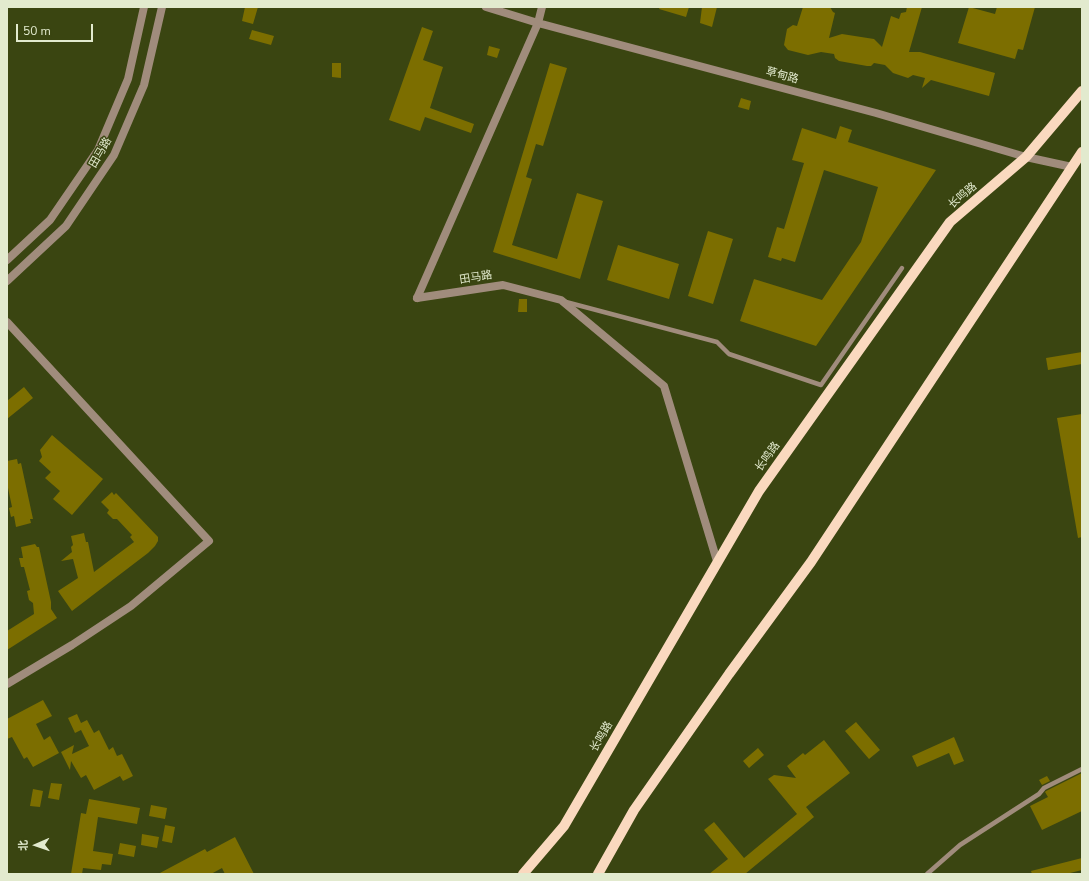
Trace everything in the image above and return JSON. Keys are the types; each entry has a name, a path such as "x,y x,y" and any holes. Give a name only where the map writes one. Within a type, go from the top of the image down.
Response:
{"main road":[{"name":"长鸣路","path":"523,874 564,826 759,491 950,222 1026,157 1082,91"},
{"path":"598,874 634,810 729,674 811,562 1082,152"}],"street":[{"name":"田马路","path":"7,260 50,220 98,150 128,79 144,7"},
{"name":"田马路","path":"7,281 66,226 114,155 144,85 162,7"},
{"name":"草甸路","path":"486,7 538,23 876,113 1026,157 1072,167"},
{"path":"538,23 542,7"},
{"name":"田马路","path":"538,23 417,298 503,285 561,300"},
{"path":"561,300 664,386 717,561"},
{"path":"7,322 209,541 131,606 72,645 7,684"}],"lane":[{"path":"561,300 717,342 729,354 822,385 902,268"},
{"path":"927,874 960,845 1039,794 1044,788 1082,769"}],"building":[{"path":"245,7 258,7 253,24 242,21"},
{"path":"660,7 689,7 686,17 659,9"},
{"path":"702,7 717,7 712,27 700,23"},
{"path":"803,7 830,7 835,13 829,38 842,34 874,39 882,47 891,16 899,19 901,13 906,12 907,7 922,7 909,52 920,52 995,73 989,96 931,80 922,88 925,78 913,75 908,78 893,73 885,65 874,63 871,66 867,66 839,61 835,58 834,54 821,52 808,55 788,50 784,45 787,29 793,25 797,26"},
{"path":"969,7 995,14 997,7 1035,7 1023,50 1018,49 1015,59 958,43"},
{"path":"422,27 433,31 423,60 443,67 430,108 474,124 471,133 425,117 420,131 389,120"},
{"path":"252,30 274,36 271,45 249,39"},
{"path":"489,46 500,49 497,58 487,55"},
{"path":"332,63 341,63 341,78 332,77"},
{"path":"550,63 567,68 543,146 536,144 526,177 532,179 512,245 557,259 577,193 603,201 580,279 493,252"},
{"path":"741,98 751,101 749,110 738,107"},
{"path":"840,126 852,130 848,142 936,170 816,346 740,321 754,279 822,300 861,242 878,187 824,170 795,262 782,258 781,261 768,257 777,227 784,229 804,163 792,160 802,128 836,139"},
{"path":"708,231 733,239 713,304 688,296"},
{"path":"618,245 679,264 669,299 607,280"},
{"path":"519,299 527,299 527,312 518,312"},
{"path":"1082,352 1082,364 1048,370 1046,358"},
{"path":"24,387 33,398 7,419 7,401"},
{"path":"1082,414 1082,537 1078,538 1057,418"},
{"path":"52,435 103,479 72,515 53,499 60,491 45,478 51,472 39,461 42,457 40,450"},
{"path":"17,459 18,464 21,463 33,519 30,519 31,523 16,527 14,516 11,517 9,508 12,507 7,483 7,461"},
{"path":"112,492 114,495 116,493 158,537 158,541 148,553 72,611 58,591 78,578 73,559 61,561 72,552 71,547 73,545 71,536 84,533 86,542 88,542 94,572 134,542 130,537 132,535 117,519 113,519 107,513 109,510 101,502"},
{"path":"35,544 39,547 51,602 51,609 57,618 7,650 7,631 34,614 33,603 29,600 27,591 30,590 24,567 21,567 19,558 23,558 21,547"},
{"path":"43,700 52,716 36,724 44,740 50,736 59,753 33,767 27,757 24,759 12,737 7,739 7,719"},
{"path":"77,714 81,723 87,720 94,733 99,730 109,750 113,747 117,756 122,754 133,776 123,781 120,776 94,790 86,775 81,778 71,761 70,770 61,752 74,745 72,754 89,746 81,730 75,733 68,718"},
{"path":"856,722 880,750 869,759 845,731"},
{"path":"954,737 964,761 954,765 949,753 917,767 912,756"},
{"path":"824,740 850,773 806,807 814,817 745,874 709,874 728,859 704,830 714,822 744,858 797,814 768,779 774,775 796,778 787,766 803,753 805,755"},
{"path":"758,748 764,755 749,768 743,761"},
{"path":"1082,773 1082,811 1042,830 1030,806 1048,797 1045,792 1046,791"},
{"path":"1047,776 1050,781 1042,785 1039,780"},
{"path":"51,783 62,784 59,800 48,798"},
{"path":"33,789 43,791 40,807 30,806"},
{"path":"89,799 140,808 137,824 98,817 93,851 113,854 111,865 102,864 101,870 83,868 82,874 71,874 81,813 86,814"},
{"path":"151,805 167,808 165,819 149,816"},
{"path":"165,825 175,827 172,843 162,841"},
{"path":"142,834 159,837 157,848 141,845"},
{"path":"235,837 254,874 225,874 222,868 211,874 158,874 205,849 207,852"},
{"path":"120,843 136,846 134,857 118,854"},
{"path":"1082,858 1082,870 1066,874 1032,874 1031,871"}]}
